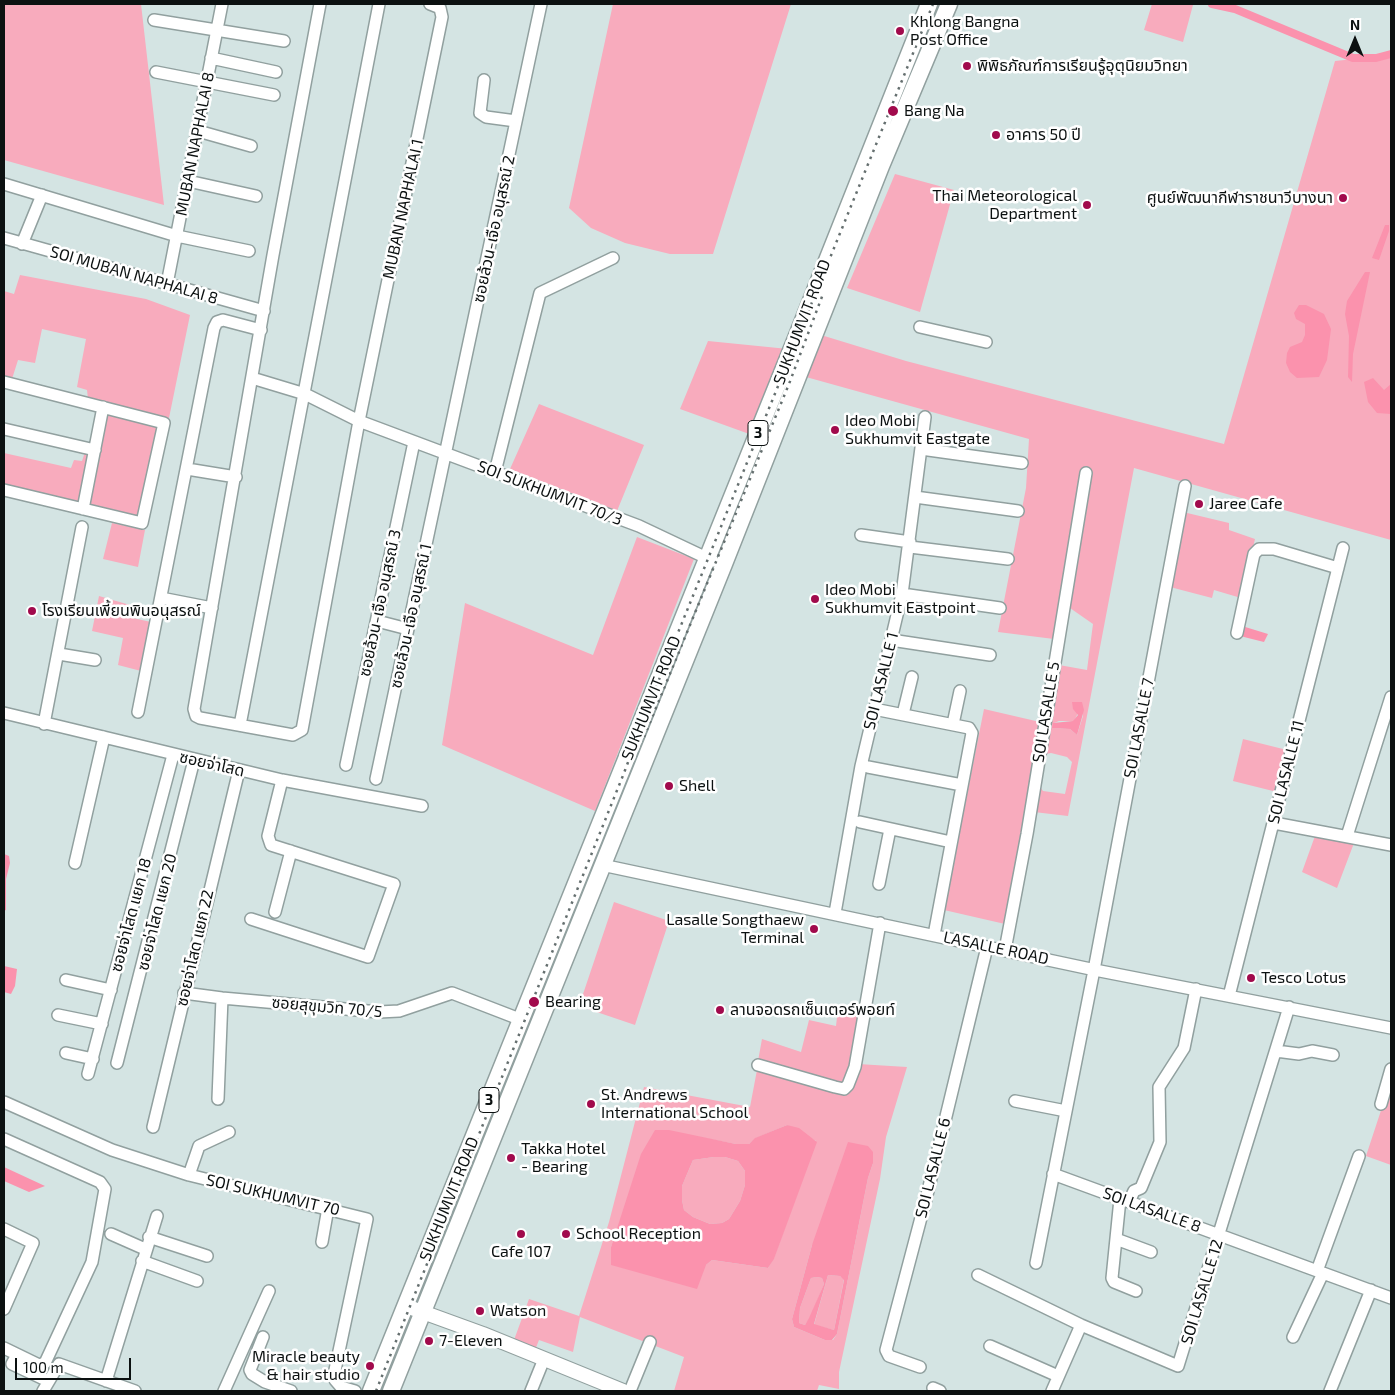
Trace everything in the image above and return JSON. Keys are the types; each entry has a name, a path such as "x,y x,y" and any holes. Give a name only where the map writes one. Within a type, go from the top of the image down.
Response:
{"highway":[{"name":"SUKHUMVIT ROAD","path":"371,1391 586,861 929,4"},
{"name":"SUKHUMVIT ROAD","path":"391,1391 724,564 881,166 948,4"},
{"path":"586,861 602,865"}],"main road":[{"path":"406,1306 544,1359 608,1388 623,1391"}],"street":[{"name":"MUBAN NAPHALAI 8","path":"167,284 222,4"},
{"path":"320,4 194,709 196,716 293,735 302,730 359,421"},
{"path":"240,725 379,4"},
{"name":"MUBAN NAPHALAI 1","path":"359,421 442,17 440,8 430,4"},
{"name":"ซอยล้วน-เจือ อนุสรณ์ 2","path":"446,453 542,4"},
{"path":"154,20 284,41"},
{"path":"211,58 276,72"},
{"path":"156,72 274,95"},
{"path":"484,80 480,113 486,117 516,121"},
{"path":"198,131 251,146"},
{"path":"188,181 256,196"},
{"path":"4,184 177,236 249,251"},
{"path":"22,244 42,195"},
{"name":"SOI MUBAN NAPHALAI 8","path":"4,239 264,311"},
{"path":"495,472 540,293 613,258"},
{"path":"138,712 214,328 217,322 223,320 261,330"},
{"path":"920,326 986,342"},
{"name":"SOI SUKHUMVIT 70/3","path":"252,378 305,394 359,421 639,526 707,559 724,564"},
{"path":"4,382 164,422 142,522 4,490"},
{"path":"83,509 104,407"},
{"name":"SOI LASALLE 1","path":"835,913 861,766 902,594 925,417"},
{"path":"4,429 95,450"},
{"name":"ซอยล้วน-เจือ อนุสรณ์ 3","path":"346,765 414,442"},
{"path":"921,449 1022,463"},
{"name":"ซอยล้วน-เจือ อนุสรณ์ 1","path":"376,779 446,453"},
{"path":"187,469 236,477"},
{"name":"SOI LASALLE 5","path":"1005,950 1086,473"},
{"name":"SOI LASALLE 7","path":"1094,970 1185,486"},
{"path":"915,497 1018,511"},
{"path":"44,724 82,527"},
{"path":"861,535 1008,559"},
{"name":"SOI LASALLE 11","path":"1229,996 1343,548"},
{"path":"1237,633 1254,554 1259,549 1274,549 1338,568"},
{"path":"902,594 1000,608"},
{"path":"161,598 212,608"},
{"path":"377,621 408,628"},
{"path":"891,640 990,655"},
{"path":"59,654 95,660"},
{"path":"903,714 912,677"},
{"path":"953,724 960,691"},
{"path":"1347,836 1391,697"},
{"path":"879,710 953,724 969,728 972,733 934,935"},
{"name":"ซอยจ่าโสด","path":"4,714 282,780 422,806"},
{"path":"75,863 104,737"},
{"name":"ซอยจ่าโสด แยก 18","path":"88,1074 112,990 173,755"},
{"name":"ซอยจ่าโสด แยก 20","path":"117,1063 194,760"},
{"path":"868,767 962,785"},
{"name":"ซอยจ่าโสด แยก 22","path":"153,1127 239,770"},
{"path":"251,919 368,957 394,884 271,845 268,841 282,780"},
{"path":"860,822 951,842"},
{"path":"1274,823 1391,845"},
{"path":"879,884 890,829"},
{"path":"275,912 291,851"},
{"name":"LASALLE ROAD","path":"602,865 835,913 1094,970 1391,1028"},
{"path":"758,1065 844,1089 848,1085 855,1067 880,923"},
{"name":"SOI LASALLE 6","path":"920,1367 889,1356 886,1350 928,1195 987,947"},
{"path":"1036,1263 1094,970"},
{"path":"66,980 112,990"},
{"path":"1136,1291 1114,1282 1112,1278 1116,1239 1125,1200 1141,1188 1161,1134 1159,1087 1162,1078 1180,1056 1184,1048 1196,989"},
{"name":"ซอยสุขุมวิท 70/5","path":"184,993 222,998 391,1012 452,993 522,1020"},
{"path":"218,1098 222,998"},
{"name":"SOI LASALLE 12","path":"978,1274 1081,1325 1178,1366 1289,1007"},
{"path":"58,1015 102,1024"},
{"path":"1276,1051 1298,1054 1312,1052 1333,1055"},
{"path":"66,1053 93,1059"},
{"path":"1380,1104 1391,1069"},
{"path":"1015,1101 1066,1112"},
{"name":"SOI SUKHUMVIT 70","path":"4,1102 112,1150 189,1175 367,1218 335,1370 335,1380 341,1387 354,1391"},
{"path":"189,1175 199,1146 229,1132"},
{"path":"4,1139 100,1182 105,1189 92,1262 44,1363 39,1365 11,1360"},
{"path":"1293,1337 1320,1272 1359,1156"},
{"name":"SOI LASALLE 8","path":"1054,1174 1391,1298"},
{"path":"1141,1188 1145,1196 1141,1206"},
{"path":"322,1242 328,1208"},
{"path":"106,1381 157,1216"},
{"path":"4,1229 32,1243 4,1309"},
{"path":"111,1234 146,1249"},
{"path":"150,1237 206,1256"},
{"path":"1116,1239 1151,1252"},
{"path":"142,1261 197,1281"},
{"path":"1330,1391 1371,1290"},
{"path":"224,1391 269,1291"},
{"path":"1052,1391 1081,1325"},
{"path":"263,1337 250,1370 252,1374 265,1382 291,1391"},
{"path":"630,1391 650,1342"},
{"path":"990,1346 1058,1376"},
{"path":"4,1348 11,1360 45,1386 57,1365 61,1364 135,1391"},
{"path":"531,1391 544,1359"}],"shaded area":[{"path":"4,4 141,4 164,205 4,160"},
{"path":"613,4 791,4 713,254 670,254 625,243 591,228 569,208"},
{"path":"1152,4 1193,5 1183,42 1144,30"},
{"name":"ศูนย์พัฒนากีฬาราชนาวีบางนา","path":"1391,55 1391,540 1134,468 1068,816 1034,812 1059,665 1087,670 1093,624 1070,608 1079,541 1054,639 998,632 1026,488 1029,439 806,377 821,335 906,361 1224,444 1335,61","holes":["1082,705 1083,716 1077,735 1070,729 1053,728 1054,723 1059,721 1074,721","1051,753 1067,757 1072,762 1065,794 1043,791 1040,787 1046,754"]},
{"path":"895,174 954,190 920,312 847,288"},
{"path":"1385,225 1389,225 1389,231 1379,260 1372,258"},
{"path":"1365,272 1370,272 1353,354 1352,382 1348,377 1349,336 1345,314 1347,301"},
{"path":"20,275 146,299 190,315 169,418 88,399 87,390 77,387 86,339 42,329 35,363 18,360 12,379 4,377 4,291 14,294"},
{"path":"1299,305 1306,305 1324,314 1331,329 1327,360 1319,377 1297,378 1290,372 1286,363 1290,347 1302,342 1305,335 1305,324 1296,319 1294,313"},
{"path":"708,341 788,349 752,435 680,409"},
{"path":"1373,378 1384,390 1391,384 1391,414 1377,413 1368,402 1364,382"},
{"path":"539,404 644,445 617,511 510,469"},
{"path":"107,411 161,424 139,519 90,507"},
{"path":"85,452 91,453 81,506 4,487 4,453 71,468 74,460 82,461"},
{"path":"1183,512 1229,523 1229,530 1255,539 1241,598 1214,590 1212,598 1170,587"},
{"path":"112,523 145,530 138,567 103,559"},
{"path":"637,537 694,559 595,811 442,745 465,603 593,655"},
{"path":"99,596 130,605 128,617 151,622 141,671 118,665 123,638 92,631"},
{"path":"1242,626 1268,634 1264,642 1240,636"},
{"path":"1072,702 1082,702 1084,710 1077,735 1070,729 1052,728 1053,723 1073,721 1078,715 1073,709"},
{"path":"984,709 1040,722 1005,924 944,910"},
{"path":"1243,739 1287,750 1277,792 1233,781"},
{"path":"1315,836 1354,843 1337,888 1302,872"},
{"path":"4,854 9,856 10,863 6,879 6,910 4,911"},
{"path":"614,902 669,921 635,1025 579,1006"},
{"path":"4,966 17,969 15,986 11,994 4,992"},
{"path":"838,1009 860,1013 851,1064 844,1084 758,1061 762,1039 801,1052 809,1020 836,1026"},
{"path":"858,1064 907,1067 886,1137 880,1179 839,1372 839,1389 819,1385 817,1391 674,1391 684,1357 580,1317 573,1352 539,1340 535,1350 514,1340 529,1299 579,1316 609,1222 644,1087 750,1107 757,1070 847,1095","holes":["787,1125 816,1141 774,1258 768,1268 712,1260 706,1265 611,1265 611,1247 620,1222 661,1130 736,1144 749,1144 756,1138","873,1163 868,1178 837,1334 833,1340 825,1340 794,1327 792,1319 812,1245"]},
{"path":"1391,1080 1391,1165 1366,1156"},
{"path":"787,1125 799,1128 817,1142 774,1259 768,1268 712,1260 706,1265 697,1289 611,1265 611,1247 641,1154 655,1130 669,1130 736,1144 749,1144 755,1138","holes":["725,1157 738,1161 745,1171 745,1185 740,1201 729,1219 722,1223 710,1224 693,1217 684,1210 682,1186 693,1160"]},
{"path":"848,1142 868,1146 873,1152 873,1163 868,1178 837,1334 832,1340 825,1340 794,1327 792,1319 812,1245","holes":["828,1275 840,1276 844,1280 834,1330 814,1324","811,1278 822,1278 824,1284 805,1325 799,1323 800,1308"]},
{"path":"725,1157 738,1161 745,1171 745,1185 740,1201 729,1219 722,1223 710,1224 693,1217 684,1210 682,1186 693,1160"},
{"path":"4,1167 45,1186 29,1192 4,1181"},
{"path":"828,1275 840,1276 844,1279 834,1330 814,1325"},
{"path":"811,1278 822,1278 824,1284 810,1318 805,1325 799,1323 800,1308"}],"waterway":[{"path":"1212,4 1235,9 1353,58 1376,58 1391,54"}],"railway":[{"path":"376,1391 624,773 656,687 933,4"},
{"path":"644,737 789,384 823,294"}],"place":[{"name":"Khlong Bangna Post Office","path":"900,31"},
{"name":"พิพิธภัณฑ์การเรียนรู้อุตุนิยมวิทยา","path":"967,66"},
{"name":"Bang Na","path":"893,111"},
{"name":"อาคาร 50 ปี","path":"996,135"},
{"name":"ศูนย์พัฒนากีฬาราชนาวีบางนา","path":"1343,198"},
{"name":"Thai Meteorological Department","path":"1087,205"},
{"name":"Ideo Mobi Sukhumvit Eastgate","path":"835,430"},
{"name":"Jaree Cafe","path":"1199,504"},
{"name":"Ideo Mobi Sukhumvit Eastpoint","path":"815,599"},
{"name":"โรงเรียนเพี้ยนพินอนุสรณ์","path":"32,611"},
{"name":"Shell","path":"669,786"},
{"name":"Lasalle Songthaew Terminal","path":"814,929"},
{"name":"Tesco Lotus","path":"1251,978"},
{"name":"Bearing","path":"534,1002"},
{"name":"ลานจอดรถเซ็นเตอร์พอยท์","path":"720,1010"},
{"name":"St. Andrews International School","path":"591,1104"},
{"name":"Takka Hotel - Bearing","path":"511,1158"},
{"name":"Cafe 107","path":"521,1234"},
{"name":"School Reception","path":"566,1234"},
{"name":"Watson","path":"480,1311"},
{"name":"7-Eleven","path":"429,1341"},
{"name":"Miracle beauty & hair studio","path":"370,1366"}]}
